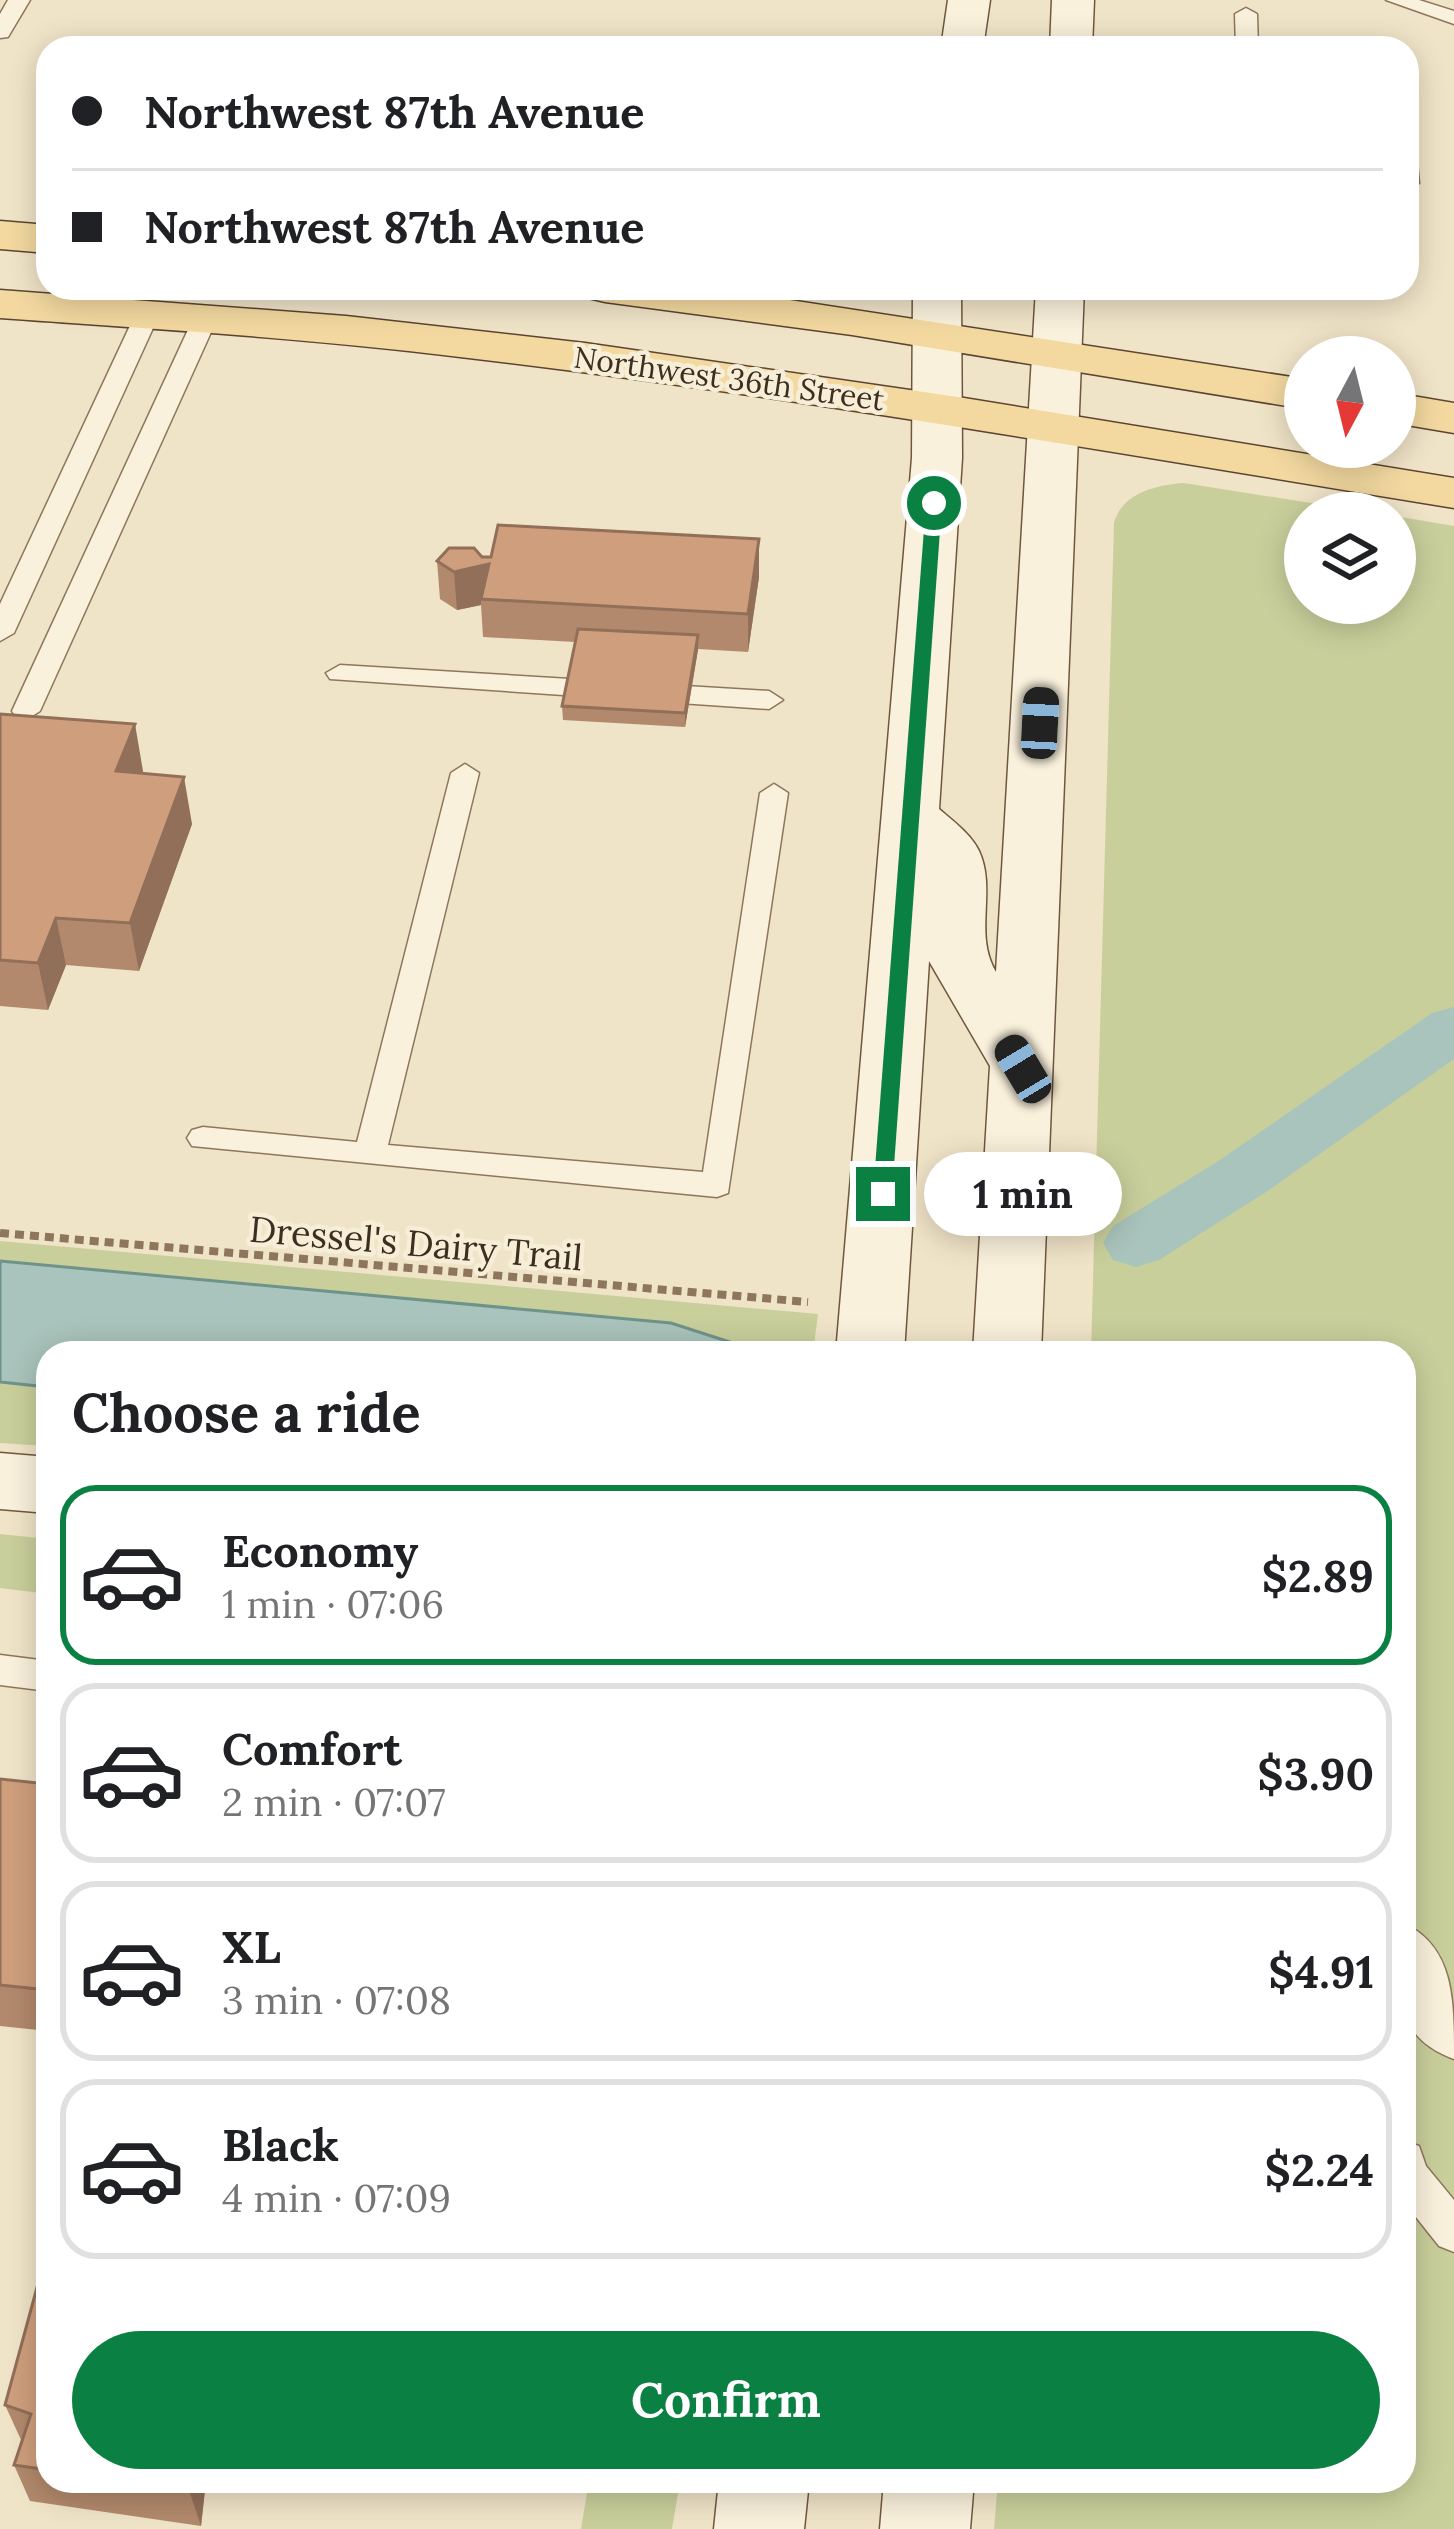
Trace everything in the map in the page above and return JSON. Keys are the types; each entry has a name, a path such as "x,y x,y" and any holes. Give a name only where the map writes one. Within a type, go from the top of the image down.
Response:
{"main road":[{"path":"964,36 969,0"},
{"path":"1072,36 1073,0"},
{"path":"0,236 36,238"},
{"path":"770,300 937,312 1056,354 1284,391"},
{"path":"1008,1341 1059,300"},
{"name":"Northwest 36th Street","path":"0,304 558,354 1454,493"},
{"path":"871,1341 938,410 937,312"},
{"path":"1416,412 1454,418"},
{"path":"910,814 951,853 956,875 954,952 1023,1069"},
{"path":"0,1481 36,1484"},
{"path":"1416,1974 1454,2023"},
{"path":"759,2529 763,2493"},
{"path":"926,2529 928,2493"}],"lane":[{"path":"0,32 19,0"},
{"path":"1397,0 1454,18"},
{"path":"1246,14 1246,36"},
{"path":"0,633 147,315"},
{"path":"26,711 206,319"},
{"path":"340,673 769,700"},
{"path":"370,1155 465,773"},
{"path":"203,1138 717,1185 774,793"},
{"path":"0,1670 36,1674"},
{"path":"1416,2185 1454,2233"}],"path":[{"name":"Dressel's Dairy Trail","path":"0,1233 827,1303"}],"green space":[{"path":"1184,483 1284,499 1284,624 1416,624 1416,520 1454,526 1454,2529 994,2529 997,2493 1416,2493 1416,1341 1091,1341 1114,523 1132,498"},
{"path":"0,1241 818,1314 815,1341 727,1341 671,1323 0,1261"},
{"path":"0,1382 36,1386 36,1445 0,1443"},
{"path":"0,1534 36,1538 36,1592 0,1588"},
{"path":"587,2493 678,2493 672,2529 581,2529"}],"water":[{"path":"0,1261 671,1323 727,1341 36,1341 36,1386 0,1382"}],"building":[{"path":"498,525 759,539 748,614 481,599 489,564 454,572 437,561 449,548 474,548 482,557 491,557"},
{"path":"578,629 698,635 685,713 562,706"},
{"path":"0,714 135,724 116,771 184,777 130,923 56,918 38,963 0,960"},
{"path":"0,1779 36,1783 36,1989 0,1985"},
{"path":"36,2291 36,2468 14,2465 31,2414 5,2405"}],"waterway":[{"path":"1136,1243 1243,1176 1454,1028"}],"route":[{"path":"883,1194 934,503"}]}
